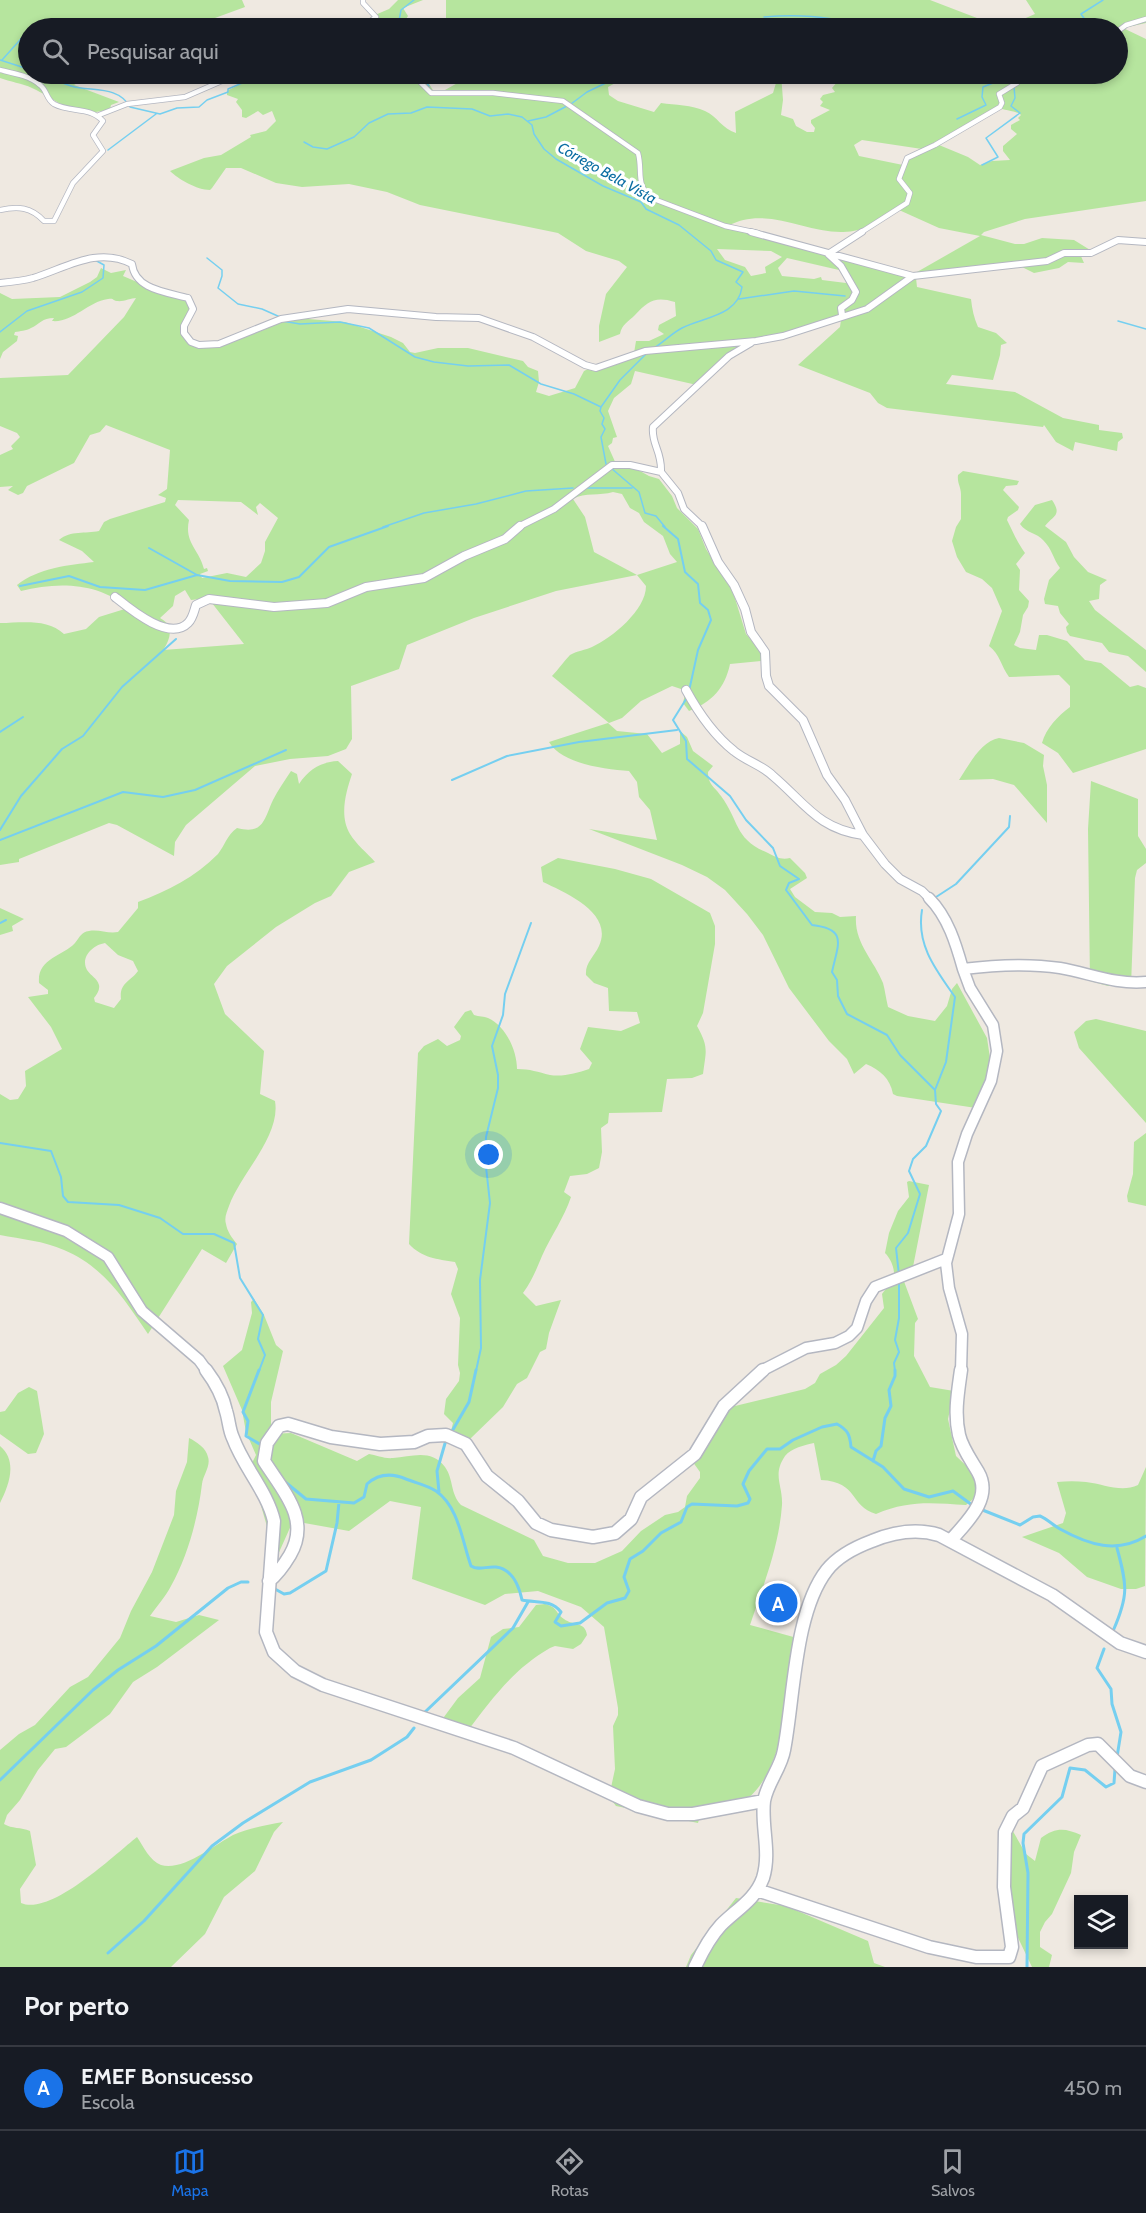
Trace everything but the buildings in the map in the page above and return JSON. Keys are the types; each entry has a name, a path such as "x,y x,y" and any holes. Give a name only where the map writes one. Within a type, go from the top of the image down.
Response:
{"street":[{"path":"363,0 375,18"},
{"path":"1128,24 1146,20"},
{"path":"0,70 18,75"},
{"path":"38,84 42,86 47,98 58,106 99,115 128,104 177,99 214,84"},
{"path":"422,84 431,93 493,93 563,101 638,153 640,159 638,180 643,191 651,198 725,226 783,239 828,254 913,276 1047,261 1064,253 1091,253 1118,240 1146,242"},
{"path":"828,254 907,203 910,193 898,179 906,160 1000,108 1002,103 999,94 1015,84"},
{"path":"0,210 27,208 37,211 44,221 54,220 73,183 103,151 93,135 103,121 99,115"},
{"path":"828,254 841,266 856,292 852,300 841,308 842,315"},
{"path":"0,284 29,279 93,257 122,259 132,264 133,274 144,285 188,298 193,309 184,326 184,333 191,342 199,345 219,344 281,319 360,309 436,317 482,318 539,339 594,368 645,351 756,341 783,336 842,315 867,309 913,276"},
{"path":"661,472 662,458 652,436 653,427 702,383 720,363 743,346 756,341"},
{"path":"115,597 139,616 175,628 183,627 190,621 196,605 209,599 274,607 327,603 366,588 413,581 436,573 464,556 505,539 523,523 554,509 612,465 630,465 661,472 678,493 684,509 704,528 718,562 734,585 745,609 751,632 765,652 766,676 769,686 802,720 827,775 845,800 863,835 893,873 927,895 936,905 954,937 966,982 992,1021 997,1050 990,1086 959,1160 960,1214 946,1259 947,1276 959,1317 963,1342 963,1369 956,1423 962,1441 984,1481 984,1492 977,1506 951,1540"},
{"path":"686,690 693,703 732,750 774,776 818,821 836,830 863,835"},
{"path":"963,969 1047,966 1071,970 1119,984 1146,982"},
{"path":"0,1208 66,1231 98,1248 114,1264 142,1311 205,1366 226,1409 232,1437 237,1448 270,1504 274,1530 266,1632 269,1645 276,1656 293,1671 322,1685 514,1748 638,1806 668,1814 693,1814 764,1801"},
{"path":"269,1581 283,1568 294,1548 300,1523 291,1503 264,1461 267,1443 279,1426 288,1424 331,1437 380,1444 414,1442 428,1436 446,1435 466,1444 487,1476 518,1501 536,1523 552,1530 593,1537 615,1533 631,1520 641,1497 695,1454 724,1406 747,1382 764,1369 806,1348 835,1343 849,1336 857,1328 866,1301 875,1287 946,1259"},
{"path":"695,1967 708,1942 723,1923 741,1910 757,1890 765,1867 767,1821 764,1801 780,1766 813,1595 825,1572 846,1554 896,1533 913,1531 933,1533 951,1540 1069,1605 1115,1642 1146,1652"},
{"path":"757,1890 896,1941 961,1959 982,1963 1000,1962 1009,1957 1012,1947 1004,1887 1005,1832 1014,1816 1026,1802 1042,1766 1088,1745 1098,1744 1130,1776 1146,1782"}],"green space":[{"path":"0,0 242,0 245,7 215,18 18,18 18,83 0,78"},
{"path":"398,0 423,0 403,8 408,16 407,18 374,18 375,15 389,9"},
{"path":"446,0 930,0 977,18 446,18"},
{"path":"1026,0 1146,0 1146,23 1128,27 1128,18 1026,18 1035,14"},
{"path":"1128,30 1146,39 1146,201 1025,219 981,235 1015,244 1024,244 1042,238 1074,240 1095,253 1080,254 1084,263 1068,262 1059,268 1034,273 1020,266 916,278 917,287 971,299 978,327 996,333 1007,343 1001,345 993,380 952,375 946,384 1015,392 1063,418 1099,425 1099,430 1122,433 1123,438 1118,442 1117,451 1075,442 1073,451 1056,442 1044,425 1043,427 887,408 878,403 870,393 798,365 840,327 841,320 743,343 697,385 635,371 631,384 614,398 608,411 617,437 613,438 612,443 608,446 616,464 659,479 672,496 677,508 698,529 706,549 733,592 746,634 763,654 761,661 730,664 725,680 711,699 689,711 683,703 685,694 681,689 672,686 641,701 622,718 609,723 552,676 570,655 600,643 618,630 640,604 645,595 646,586 637,575 556,591 474,618 407,645 399,669 351,686 352,739 346,749 328,756 290,759 255,766 186,825 175,842 174,856 117,825 109,823 19,859 19,862 0,865 0,623 42,623 64,634 86,629 99,617 128,608 104,593 77,586 49,586 21,591 17,585 44,571 94,562 82,551 59,540 64,537 99,531 104,522 110,519 165,502 166,498 158,495 167,489 170,450 106,425 100,432 90,435 74,463 27,486 23,493 18,495 8,490 13,486 0,487 0,455 13,449 11,446 20,437 17,433 0,426 0,378 68,375 124,317 136,298 100,301 67,319 52,321 54,318 47,319 29,329 15,332 14,335 18,336 17,341 3,352 0,359 0,293 12,299 60,297 90,282 97,277 101,268 111,273 126,270 123,276 151,288 182,296 192,305 186,327 187,337 205,346 296,318 345,322 391,337 403,343 410,352 438,348 468,348 523,361 528,367 538,371 539,382 536,392 549,396 575,388 584,371 634,353 636,341 649,341 664,334 658,330 659,325 676,316 675,302 652,301 626,323 620,334 599,342 599,326 606,294 627,267 619,261 586,251 558,233 420,205 387,192 349,184 302,187 276,183 241,168 226,168 210,190 188,184 170,171 204,158 221,155 251,137 250,135 266,131 276,121 272,111 263,115 258,111 246,118 242,117 242,110 236,102 238,99 227,95 227,91 240,84 429,84 436,95 456,84 614,84 608,87 609,95 618,101 654,112 661,103 695,107 709,113 727,129 736,133 735,112 773,93 776,84 782,84 781,115 793,119 796,126 807,132 814,132 815,128 811,120 830,110 820,106 823,102 820,99 823,95 835,92 832,88 835,84 1128,84","holes":["997,107 1021,115 1018,118 1020,120 1011,125 1011,129 1017,134 1003,146 1003,151 1010,160 992,161 980,165 968,157 939,145","862,140 922,149 903,165 859,156 854,145","899,210 939,228 980,236 917,272 919,273 901,274 728,226 742,220 756,218 843,232 865,228","717,249 771,251 782,257 765,267 766,273 751,276 745,267 725,260","787,258 839,270 845,274 846,283 822,280 821,277 814,279 782,276 778,268","613,492 622,494 630,508 639,513 644,522 663,536 670,554 677,562 637,575 594,552 585,517 573,499","178,500 241,502 258,515 256,507 260,503 278,518 265,542 261,563 246,577 227,573 202,578 200,574 208,571 207,568 204,569 190,540 189,520 175,505","185,590 191,600 208,598 244,644 163,650 170,632 168,624 160,618 173,606 175,596"]},
{"path":"21,84 76,84 74,85 119,102 111,105 110,109 97,112 77,111"},
{"path":"963,471 1019,481 1017,485 1006,486 1003,490 1019,507 1007,520 1025,553 1016,564 1020,570 1019,590 1029,601 1014,645 1036,650 1039,635 1067,641 1085,660 1101,663 1130,687 1138,685 1146,688 1146,749 1073,773 1058,753 1042,743 1053,723 1070,707 1070,686 1059,675 1009,677 996,653 989,646 1002,611 992,588 982,579 966,572 957,557 952,541 961,519 961,492 958,475"},
{"path":"1052,500 1057,509 1056,513 1045,526 1066,542 1074,557 1088,572 1107,580 1100,585 1099,599 1089,601 1095,610 1146,650 1146,672 1128,656 1109,652 1102,643 1070,636 1066,627 1069,624 1060,613 1058,606 1045,604 1044,599 1049,580 1060,568 1043,540 1020,524 1035,505"},
{"path":"608,723 617,731 647,734 662,753 680,744 680,731 687,737 693,751 713,766 708,772 709,780 727,805 743,836 757,848 774,856 790,858 805,873 807,878 790,889 795,897 815,912 832,913 840,917 856,916 858,935 883,983 888,1007 908,1016 935,1021 947,1006 952,989 957,983 987,1038 991,1065 976,1108 897,1096 893,1094 884,1075 866,1064 854,1074 847,1059 829,1041 789,988 763,935 725,890 707,877 682,865 589,829 657,840 650,810 639,797 637,782 629,771 584,764 563,756 549,742"},
{"path":"999,738 1024,743 1044,755 1047,823 1014,785 993,779 959,780 981,749"},
{"path":"338,761 352,774 345,804 345,820 355,841 375,862 349,872 331,896 276,927 227,966 214,984 225,1014 264,1051 260,1094 275,1101 275,1114 266,1141 235,1193 226,1215 227,1229 237,1244 226,1263 202,1249 148,1334 112,1285 90,1265 56,1247 0,1235 0,1094 10,1100 18,1099 26,1086 25,1071 62,1049 51,1027 28,997 48,994 48,990 39,983 42,968 51,959 70,948 82,934 93,931 118,932 138,908 138,902 170,888 200,870 218,854 228,837 237,828 253,829 262,824 275,796 291,771 297,774 299,784 316,767","holes":["105,943 118,955 133,961 138,971 123,986 121,999 114,1008 95,1002 94,998 99,985 87,970 85,961 92,949"]},
{"path":"1091,781 1138,799 1138,836 1146,849 1146,863 1137,870 1135,878 1131,986 1108,986 1090,981 1088,829"},
{"path":"558,858 615,869 651,879 710,913 715,926 715,944 703,1013 697,1026 706,1049 703,1074 692,1078 667,1079 662,1112 609,1113 608,1123 601,1128 602,1152 599,1168 587,1174 570,1176 564,1192 571,1197 568,1205 523,1293 536,1306 561,1300 549,1333 546,1349 540,1352 527,1378 517,1384 503,1407 470,1439 462,1440 450,1435 453,1423 444,1414 446,1399 459,1381 460,1373 458,1365 460,1318 451,1294 458,1269 455,1262 425,1255 409,1244 418,1053 424,1046 438,1039 447,1046 460,1040 461,1036 454,1027 465,1012 471,1010 474,1015 486,1017 494,1022 505,1033 513,1047 517,1069 550,1075 565,1075 589,1069 592,1063 580,1049 588,1027 621,1031 640,1023 637,1012 609,1011 608,988 594,983 586,975 588,963 599,946 602,934 600,924 594,914 575,898 543,882 541,867"},
{"path":"0,908 24,919 12,926 13,931 0,935"},
{"path":"1096,1019 1146,1031 1146,1123 1079,1048 1074,1032 1086,1021"},
{"path":"1146,1133 1146,1206 1128,1202 1127,1196 1133,1174 1134,1142"},
{"path":"907,1182 929,1185 912,1272 902,1276 918,1319 915,1323 914,1356 930,1387 954,1391 948,1419 956,1456 990,1485 966,1505 910,1504 876,1514 861,1506 842,1485 821,1480 814,1443 794,1449 785,1456 779,1469 782,1505 778,1536 750,1625 797,1638 788,1702 777,1750 769,1771 758,1788 744,1801 700,1816 698,1823 616,1806 609,1797 615,1769 613,1726 618,1715 618,1708 604,1627 581,1607 538,1591 505,1594 485,1605 412,1579 421,1507 390,1501 349,1531 293,1521 272,1568 264,1574 268,1530 250,1467 256,1455 246,1432 242,1410 223,1366 242,1350 252,1313 251,1302 254,1299 264,1315 276,1345 283,1351 271,1402 271,1434 291,1433 357,1461 369,1454 390,1458 420,1455 434,1457 448,1472 455,1496 461,1505 534,1540 543,1556 568,1563 595,1563 622,1551 641,1531 665,1515 678,1512 685,1507 687,1496 700,1478 700,1472 690,1458 729,1405 735,1406 805,1389 815,1383 820,1374 846,1356 884,1308 882,1294 892,1282 894,1275 892,1263 885,1253 889,1233 898,1211 909,1197"},
{"path":"29,1387 37,1391 44,1434 36,1453 28,1454 0,1434 0,1412 5,1411 18,1393"},
{"path":"189,1438 198,1443 208,1457 198,1510 177,1574 169,1590 150,1616 176,1622 199,1615 219,1620 157,1667 133,1682 110,1714 66,1747 55,1749 38,1770 20,1800 7,1815 4,1824 30,1831 36,1865 20,1889 21,1903 34,1905 65,1893 98,1870 137,1837 153,1860 161,1865 179,1865 233,1835 283,1822 274,1832 255,1871 224,1897 205,1934 171,1967 0,1967 0,1750 19,1734 35,1725 70,1687 88,1677 120,1638 131,1611 152,1572 174,1515 176,1491 187,1462"},
{"path":"0,1446 9,1459 10,1473 0,1503"},
{"path":"1146,1467 1145,1586 1136,1589 1121,1589 1087,1577 1059,1553 1022,1537 1063,1523 1066,1513 1057,1482 1083,1482 1119,1488 1132,1487 1138,1485"},
{"path":"545,1604 555,1609 567,1621 584,1628 587,1635 581,1644 573,1649 555,1646 524,1666 504,1686 466,1733 441,1721 458,1698 480,1678 491,1637 503,1629 519,1627 536,1605"},
{"path":"1007,1821 1026,1854 1035,1861 1041,1838 1046,1834 1061,1830 1081,1835 1074,1852 1071,1873 1052,1914 1040,1932 1040,1947 1052,1955 1049,1967 1032,1967 999,1898 1003,1827"},
{"path":"736,1898 786,1906 868,1941 874,1963 885,1967 686,1967 691,1955"}],"waterway":[{"path":"400,18 401,10 414,0"},
{"path":"1084,18 1081,14 1103,0"},
{"path":"764,17 822,18"},
{"path":"2,60 18,42"},
{"path":"0,60 18,66"},
{"path":"66,84 111,92 119,95 130,107 160,114 177,108 199,107 207,100 228,92 228,89 240,84"},
{"path":"571,104 587,92 604,84"},
{"path":"957,119 986,105 982,97 983,87 990,84"},
{"path":"982,165 998,157 986,138 1020,113 1011,106 1015,98 1014,87"},
{"path":"528,121 546,117 567,106"},
{"name":"Córrego Bela Vista","path":"304,142 313,147 327,149 354,137 369,123 388,114 411,113 427,107 472,109 490,116 508,114 522,117 532,125 534,134 544,149 556,159 603,186 641,202 646,209 679,225 711,251 716,260 743,272 736,282 742,287 739,297 727,310 682,328 654,348"},
{"path":"108,150 156,114"},
{"path":"207,258 222,270 218,288 238,304 262,309 280,317"},
{"path":"0,332 27,311 82,292 103,278 104,265 95,260"},
{"path":"739,299 794,291 845,296"},
{"path":"282,321 300,324 340,322 369,328 415,357 434,362 468,366 509,365 541,384 574,394 601,407"},
{"path":"1118,321 1146,329"},
{"name":"Córrego Bela Vista","path":"601,407 620,380 648,352"},
{"name":"Córrego Bela Vista","path":"601,407 600,411 604,418 602,424 605,429 601,437 606,464"},
{"name":"Córrego Bela Vista","path":"611,468 639,492 645,513 656,516 665,527"},
{"path":"383,527 424,513 476,504 526,491 573,488"},
{"path":"584,488 632,488"},
{"path":"197,575 230,581 282,582 299,577 329,547 388,526"},
{"name":"Córrego Bela Vista","path":"663,526 678,539 685,572 698,584 700,603 708,610 711,620 698,650 689,691"},
{"path":"149,548 197,575"},
{"path":"20,586 69,576 100,587 145,590 197,575"},
{"path":"0,830 21,796 62,749 83,736 122,687 176,639"},
{"name":"Córrego Bela Vista","path":"688,696 673,720 686,741 687,759 730,796 746,820 773,848 780,866 799,879 789,883 786,890 812,925 823,927 836,934 838,946 832,972 837,980 838,996 847,1014 887,1035 900,1055 935,1090"},
{"path":"0,732 23,717"},
{"path":"452,780 507,756 579,742 677,730"},
{"path":"0,840 123,792 163,797 195,790 286,750"},
{"path":"933,899 956,884 1009,827 1010,816"},
{"path":"922,910 921,923 925,946 935,967 955,997 946,1062 935,1090"},
{"path":"0,923 6,920"},
{"path":"476,1371 481,1348 480,1280 490,1203 485,1158 486,1137 498,1088 498,1075 492,1046 503,1015 505,994 531,923"},
{"name":"Córrego Bela Vista","path":"899,1275 896,1248 908,1233 920,1194 909,1171 913,1159 926,1146 941,1111 936,1104 935,1090"},
{"name":"Córrego Bela Vista","path":"0,1143 51,1151 61,1177 63,1196 68,1202 119,1205 160,1218 183,1234 214,1234 234,1243 240,1278 263,1315 258,1339 265,1355 259,1371"},
{"name":"Córrego Bela Vista","path":"895,1371 894,1363 899,1352 895,1340 899,1318 899,1281"},
{"name":"Córrego Bela Vista","path":"259,1370 243,1412 248,1421 246,1436 263,1446"},
{"path":"451,1433 469,1402 476,1370"},
{"name":"Córrego Bela Vista","path":"873,1461 876,1451 881,1446 885,1418 891,1406 889,1390 895,1371"},
{"name":"Córrego Bela Vista","path":"284,1481 306,1499 354,1503 364,1497 367,1484 376,1478 390,1475 433,1489 444,1498 455,1515 471,1566 502,1568 517,1584 522,1600 548,1603 557,1608 561,1612 555,1622 561,1626 580,1623 607,1603 625,1598 629,1591 624,1577 630,1559 643,1551 661,1533 681,1522 687,1507 692,1504 737,1506 748,1503 750,1499 743,1484 749,1471 767,1449 780,1449 793,1440 822,1427 837,1424 846,1431 851,1447 873,1461"},
{"path":"439,1492 437,1471 446,1440"},
{"name":"Córrego Bela Vista","path":"873,1461 883,1467 904,1489 929,1497 953,1491 972,1505"},
{"path":"275,1589 284,1594 290,1593 326,1571 337,1523 339,1502"},
{"name":"Córrego Bela Vista","path":"980,1509 1020,1525 1033,1517 1040,1516 1071,1535 1103,1545 1124,1545 1146,1536"},
{"path":"1113,1631 1122,1608 1125,1590 1117,1548"},
{"path":"0,1780 93,1690 118,1670 156,1646 228,1588 241,1582 248,1582"},
{"path":"425,1712 513,1628 528,1602"},
{"path":"1104,1649 1097,1668 1111,1689 1112,1704 1121,1732 1117,1757"},
{"path":"108,1953 144,1921 212,1846 243,1823 310,1782 371,1760 407,1737 414,1728"},
{"path":"1027,1967 1028,1873 1023,1843 1024,1834 1062,1797 1070,1768 1085,1770 1106,1787 1114,1783 1115,1769"}],"place":[{"name":"EMEF Bonsucesso","path":"778,1603"}]}
